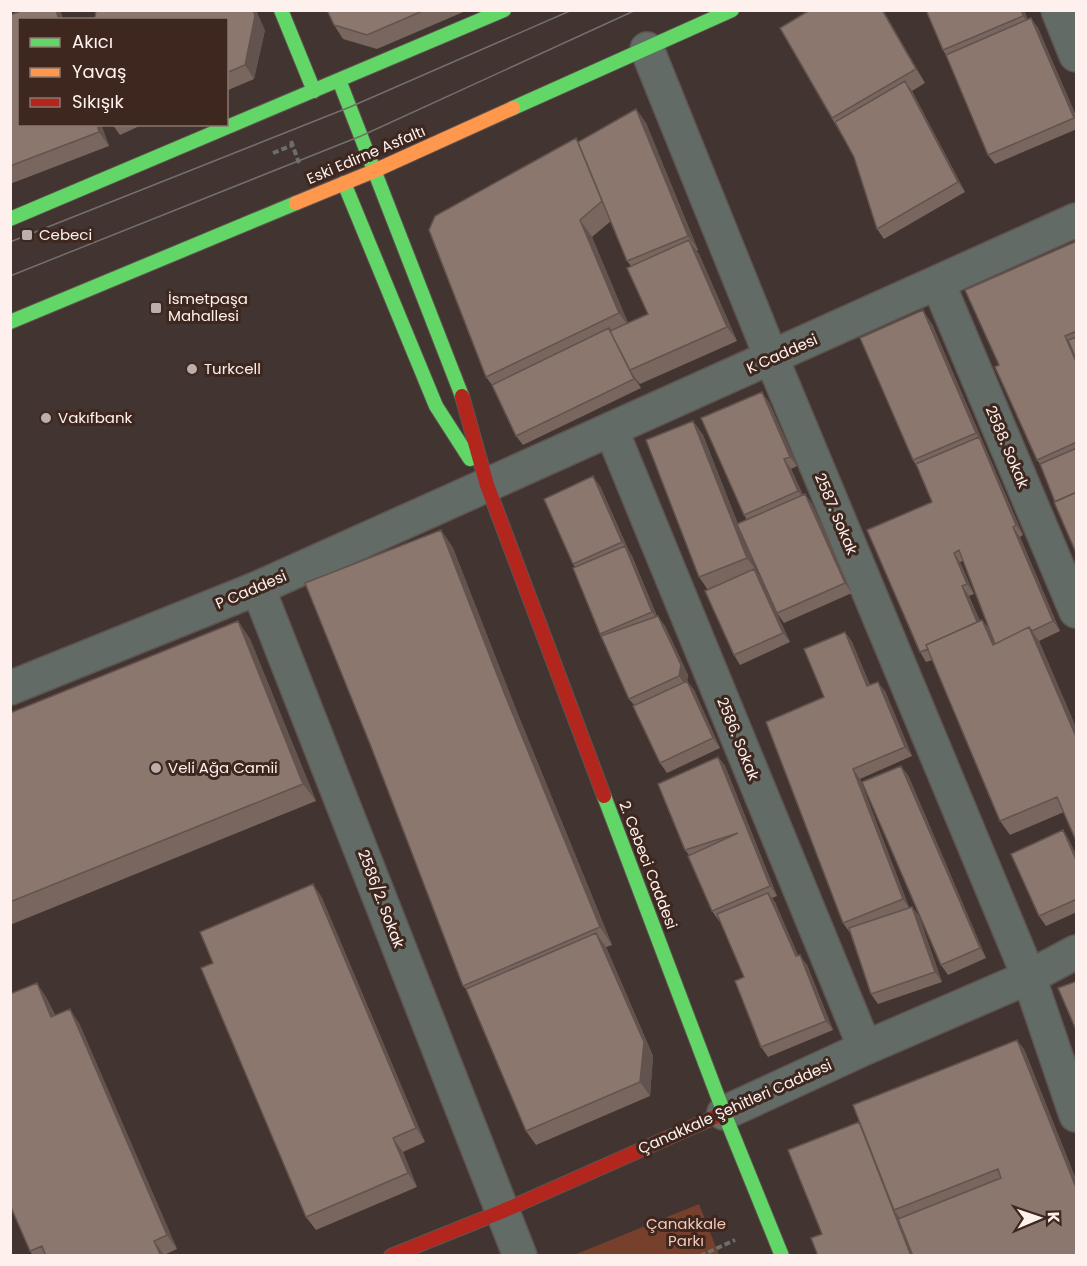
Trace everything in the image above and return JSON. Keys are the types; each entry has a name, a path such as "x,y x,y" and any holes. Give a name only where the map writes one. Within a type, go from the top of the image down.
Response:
{"main road":[{"path":"281,10 314,91"},
{"path":"10,219 504,10"},
{"name":"Eski Edirne Asfaltı","path":"10,322 374,171 732,10"},
{"path":"339,80 461,393 487,485"},
{"path":"344,183 436,406 487,485"},
{"name":"2. Cebeci Caddesi","path":"487,485 724,1113 782,1256"},
{"name":"Çanakkale Şehitleri Caddesi","path":"391,1256 503,1211 724,1113"}],"street":[{"path":"1058,10 1077,55"},
{"name":"2587. Sokak","path":"647,50 772,359 1029,977 1077,1115"},
{"name":"K Caddesi","path":"487,485 772,359 1077,220"},
{"name":"2588. Sokak","path":"938,283 1077,611"},
{"name":"2586. Sokak","path":"611,429 865,1048"},
{"name":"P Caddesi","path":"10,688 258,588 487,485"},
{"name":"2586/2. Sokak","path":"258,588 520,1256"},
{"name":"Çanakkale Şehitleri Caddesi","path":"724,1113 865,1048 1029,977 1077,952"}],"path":[{"path":"278,107 311,197"},
{"path":"273,153 293,145"}],"green space":[{"name":"Çanakkale Parkı","path":"699,1204 719,1255 574,1255"}],"building":[{"path":"23,10 56,10 58,18 18,18 18,126 98,126 99,132 10,166 10,15"},
{"path":"96,10 253,10 255,16 245,65 228,72 228,18 95,17"},
{"path":"327,10 425,10 367,35 334,25"},
{"path":"810,10 882,10 916,69 832,118 780,28"},
{"path":"926,10 1021,10 1023,16 943,50"},
{"path":"1031,18 1074,118 988,155 946,55"},
{"path":"905,81 958,182 877,229 854,157 835,122"},
{"path":"636,109 688,236 627,261 578,142"},
{"path":"576,138 602,201 580,220 619,313 486,377 429,230 435,216"},
{"path":"689,240 727,327 630,370 610,331 648,314 627,268"},
{"path":"1077,241 1077,331 1065,336 1077,364 1077,442 1037,460 995,367 999,365 965,290"},
{"path":"923,310 976,433 913,460 860,338"},
{"path":"609,328 634,379 516,436 492,385"},
{"path":"1077,337 1077,361 1068,340"},
{"path":"762,392 790,457 784,459 798,491 744,515 701,418"},
{"path":"693,421 747,558 699,577 646,440"},
{"path":"979,437 1016,525 1013,527 1053,621 1032,631 1029,627 995,644 959,550 954,553 967,584 962,586 977,622 926,645 928,649 920,652 867,530 932,502 916,464"},
{"path":"1077,448 1077,492 1055,502 1040,464"},
{"path":"593,476 622,542 573,564 544,499"},
{"path":"1077,492 1077,555 1054,502"},
{"path":"805,494 845,583 777,613 737,524"},
{"path":"441,530 503,690 600,927 463,986 305,583"},
{"path":"625,546 652,612 600,634 573,568"},
{"path":"754,569 783,633 734,655 705,591"},
{"path":"658,616 681,665 679,676 629,699 601,636"},
{"path":"982,620 993,645 1029,627 1077,739 1077,843 1057,797 1000,821 926,645"},
{"name":"Veli Ağa Camii","path":"238,621 303,784 10,902 10,713"},
{"path":"845,632 867,686 878,682 905,747 853,769 903,899 843,923 766,722 824,697 804,649"},
{"path":"687,681 713,738 660,763 633,706"},
{"path":"718,757 770,886 712,911 688,856 738,833 685,850 658,784"},
{"path":"901,766 980,948 941,965 862,782"},
{"path":"1063,830 1077,862 1077,899 1039,916 1011,854"},
{"path":"313,884 416,1128 393,1138 408,1173 306,1217 201,968 213,963 200,932"},
{"path":"768,893 796,956 800,955 826,1021 761,1047 735,981 744,977 717,914"},
{"path":"912,907 935,972 871,994 849,928"},
{"path":"596,933 644,1042 640,1082 526,1131 466,989"},
{"path":"1077,981 1077,1032 1058,988"},
{"path":"37,983 51,1017 70,1009 167,1235 154,1241 161,1256 46,1256 42,1246 30,1251 10,1205 10,994"},
{"path":"1017,1040 1077,1190 1077,1256 913,1256 898,1219 1001,1178 998,1169 894,1210 853,1105"},
{"path":"859,1122 911,1256 818,1256 811,1238 822,1234 788,1150"}],"tram line":[{"path":"10,242 350,107 572,10"},
{"path":"10,276 361,136 636,10"}],"traffic: fast":[{"path":"281,10 314,91"},
{"path":"10,219 504,10"},
{"path":"513,108 732,10"},
{"path":"339,80 462,396"},
{"path":"344,183 436,406 470,459"},
{"path":"10,322 296,203"},
{"path":"604,796 724,1113 782,1256"}],"traffic: slow":[{"path":"296,203 374,171 513,108"}],"traffic: jam":[{"path":"462,396 487,485"},
{"path":"487,485 604,796"},
{"path":"391,1256 503,1211 724,1113"}],"place":[{"name":"Cebeci","path":"27,235"},
{"name":"İsmetpaşa Mahallesi","path":"156,308"},
{"name":"Turkcell","path":"192,369"},
{"name":"Vakıfbank","path":"46,418"},
{"name":"Veli Ağa Camii","path":"156,768"}]}
